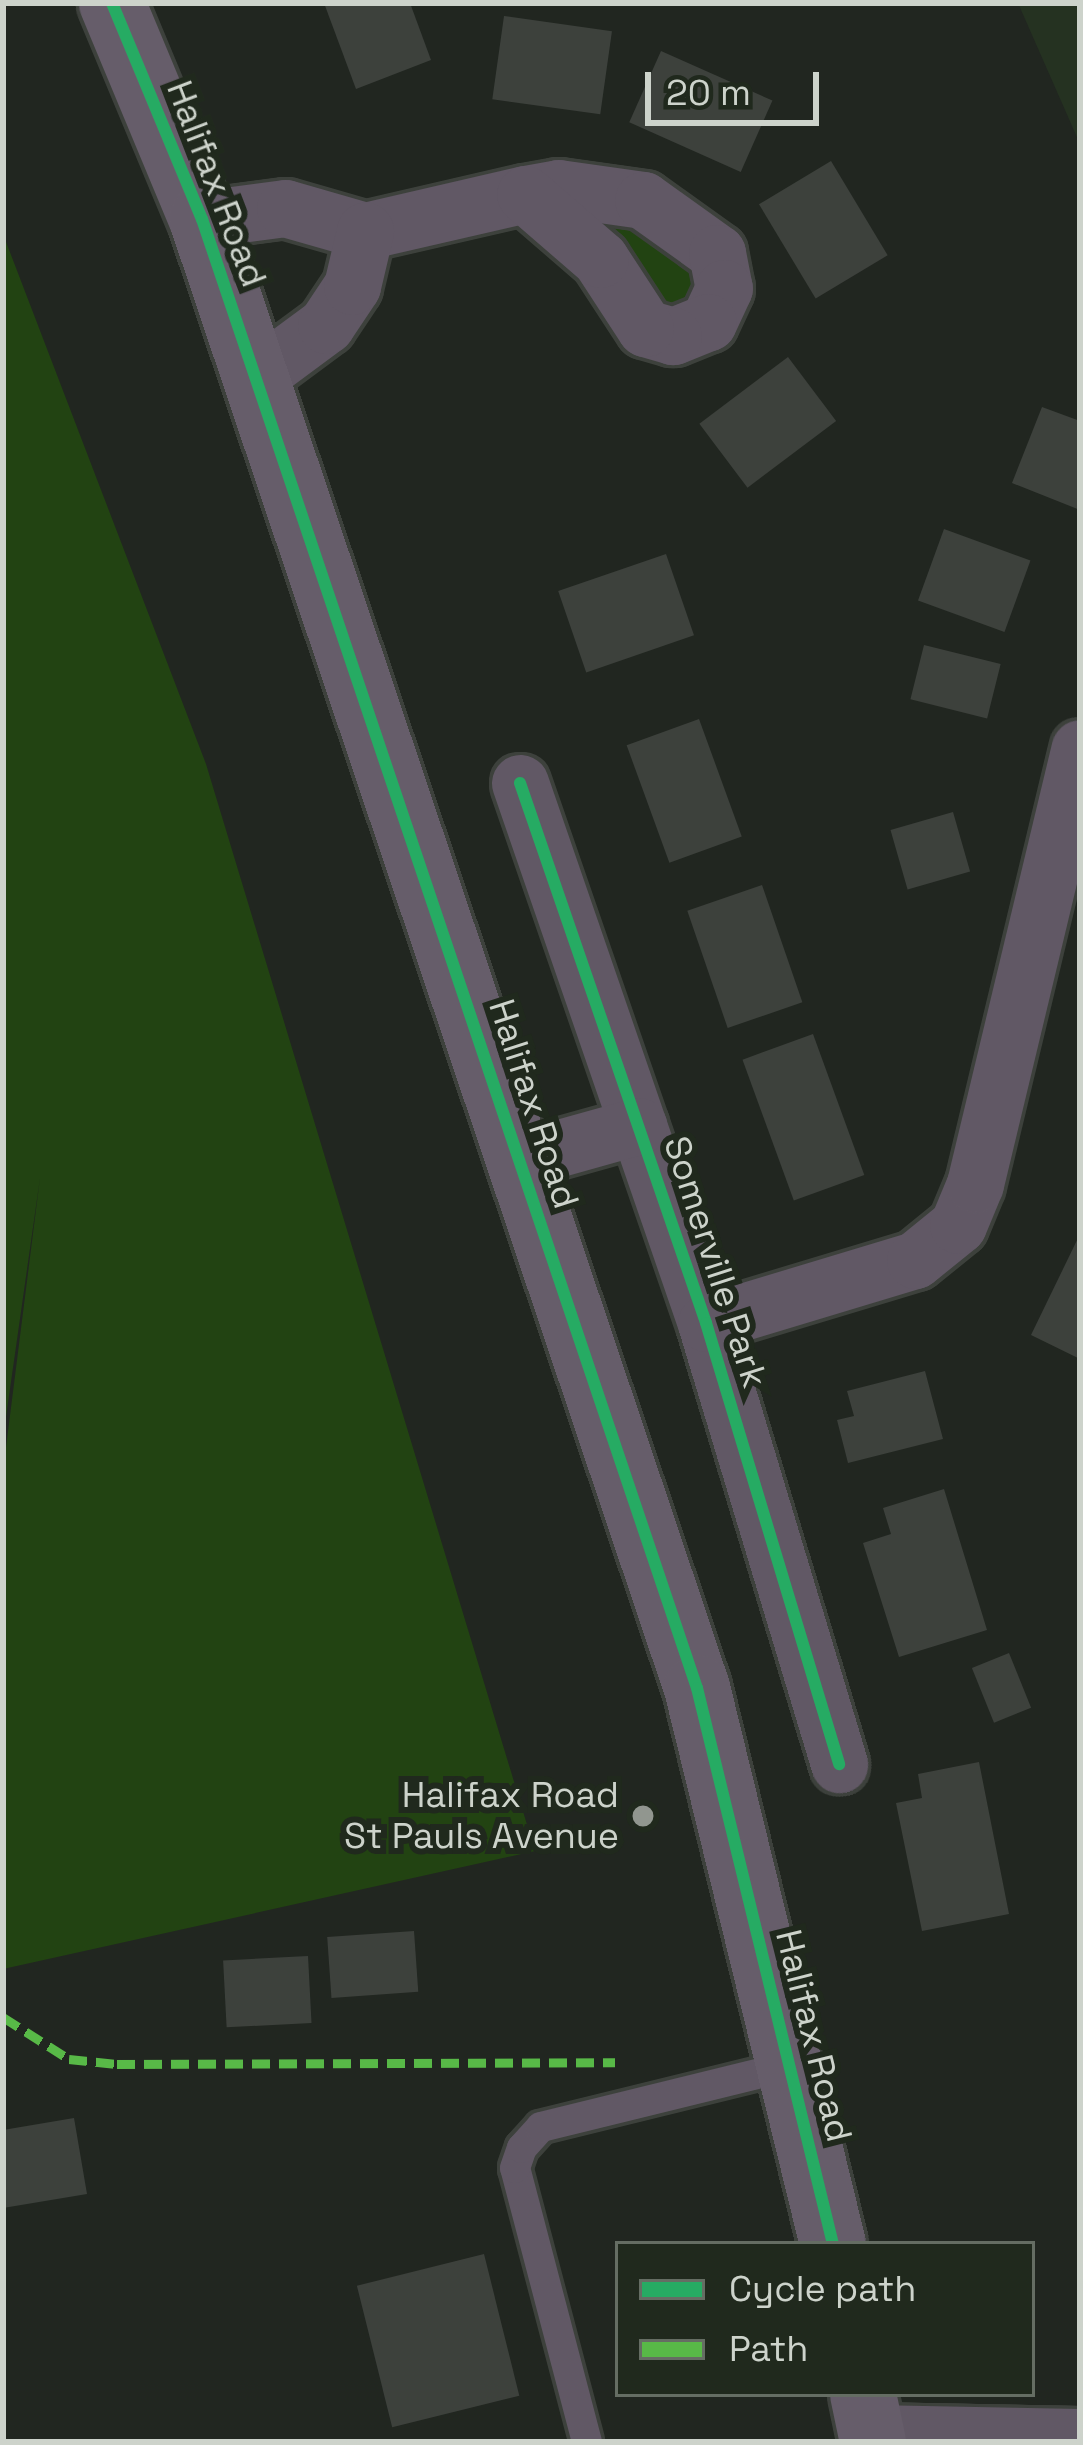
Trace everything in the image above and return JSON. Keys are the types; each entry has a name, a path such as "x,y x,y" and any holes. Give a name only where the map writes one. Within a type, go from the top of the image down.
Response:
{"highway":[{"name":"Halifax Road","path":"112,3 202,219 697,1688 832,2241"}],"street":[{"path":"202,219 285,208 365,231 525,194"},
{"path":"256,376 326,325 352,286 365,231"},
{"name":"Somerville Park","path":"706,1323 915,1259 958,1225 975,1184 1080,748"},
{"name":"Somerville Park","path":"520,783 706,1323 839,1764"},
{"name":"Somerville Park","path":"520,1160 638,1126"},
{"path":"869,2423 1080,2437"}],"lane":[{"path":"586,2442 515,2168 522,2149 541,2127 789,2066"}],"shaded area":[{"path":"1018,3 1080,3 1080,144"}],"green space":[{"path":"596,207 708,267 687,314 645,305 570,210"},
{"path":"3,234 206,764 535,1851 3,1969 3,1471 40,1178 3,1438"}],"building":[{"path":"324,3 410,3 431,60 356,89"},
{"path":"504,16 612,31 600,114 492,99"},
{"path":"661,51 772,101 741,172 629,122"},
{"path":"831,161 888,255 816,299 759,204"},
{"path":"788,357 836,421 747,488 699,424"},
{"path":"1042,407 1080,421 1080,510 1012,483"},
{"path":"944,529 1030,560 1004,632 918,600"},
{"path":"666,554 694,635 586,672 558,591"},
{"path":"924,645 1001,664 987,718 910,699"},
{"path":"699,719 742,836 669,863 627,745"},
{"path":"953,812 970,872 908,890 891,830"},
{"path":"762,885 802,1002 728,1028 687,911"},
{"path":"813,1034 864,1175 794,1201 743,1060"},
{"path":"1080,1234 1080,1359 1031,1335"},
{"path":"925,1371 943,1439 848,1463 837,1420 854,1416 847,1391"},
{"path":"944,1489 987,1630 899,1657 863,1543 891,1534 883,1508"},
{"path":"1009,1653 1031,1708 994,1723 972,1668"},
{"path":"979,1762 1009,1914 922,1931 896,1803 922,1798 918,1774"},
{"path":"414,1931 418,1992 331,1998 327,1937"},
{"path":"308,1956 312,2023 227,2027 223,1960"},
{"path":"74,2118 87,2194 3,2208 3,2130"},
{"path":"484,2254 519,2396 392,2427 357,2286"}],"marked path":[{"path":"3,2017 69,2059 117,2064 615,2062"}],"cycle path":[{"path":"112,3 202,219 697,1688 832,2241"},
{"path":"520,783 706,1323 839,1764"}],"place":[{"name":"Halifax Road St Pauls Avenue","path":"643,1816"}]}
